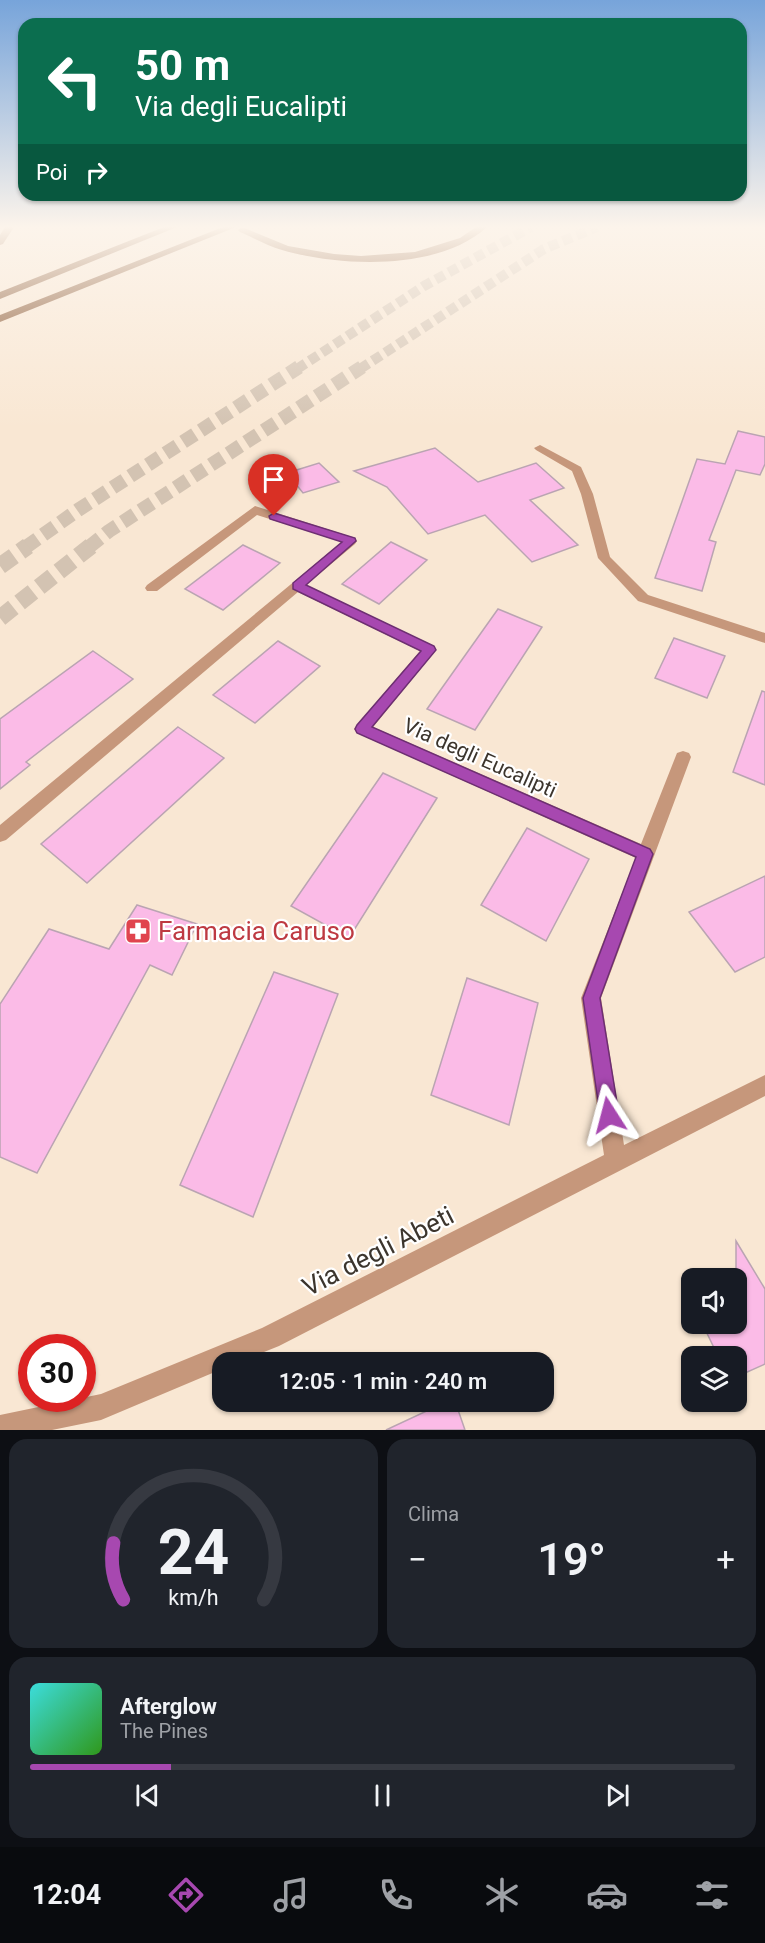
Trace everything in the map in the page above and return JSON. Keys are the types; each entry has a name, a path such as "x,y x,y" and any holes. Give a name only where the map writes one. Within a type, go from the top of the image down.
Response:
{"highway":[{"path":"0,313 47,294"},
{"path":"0,319 63,294"}],"street":[{"path":"540,448 577,469 587,494 604,558 643,598 765,638"},
{"path":"0,835 351,541 255,510 152,588"},
{"name":"Via degli Eucalipti","path":"297,586 429,650 362,729 645,854"},
{"path":"616,1161 591,998 683,757"},
{"name":"Via degli Abeti","path":"0,1428 101,1407 270,1337 765,1085"}],"building":[{"path":"738,431 765,437 765,464 760,475 736,470 709,540 716,542 702,591 655,578 697,459 725,464"},
{"path":"435,448 478,482 536,463 564,488 530,500 578,545 532,562 485,515 428,534 387,487 354,471"},
{"path":"319,463 339,482 303,493 287,473"},
{"path":"391,542 427,560 379,604 342,584"},
{"path":"243,545 280,563 223,610 185,589"},
{"path":"498,609 542,627 475,730 427,709"},
{"path":"674,638 725,656 707,698 655,678"},
{"path":"278,641 320,666 255,723 213,695"},
{"path":"93,651 133,679 26,762 30,765 0,789 0,719"},
{"path":"762,691 765,692 765,785 733,772"},
{"path":"178,727 224,758 87,883 41,844"},
{"path":"383,773 437,798 349,938 291,906"},
{"path":"527,828 589,859 546,941 481,905"},
{"path":"765,876 765,957 735,972 689,912"},
{"path":"137,905 197,924 172,975 150,965 37,1173 0,1157 0,1004 49,929 109,949"},
{"path":"274,972 338,994 253,1217 180,1185"},
{"path":"467,978 538,1003 509,1125 431,1095"},
{"path":"736,1241 765,1289 765,1364 747,1372 747,1346 713,1346 707,1334 747,1334 747,1268 736,1268"},
{"path":"424,1412 459,1412 465,1430 386,1430"}],"tunnel":[{"path":"297,369 412,294"},
{"path":"360,369 475,294"},
{"path":"26,547 78,510 299,367"},
{"path":"89,547 109,531 362,367"},
{"path":"0,566 28,546"},
{"path":"0,618 91,546"}],"place":[{"name":"Farmacia Caruso","path":"138,931"}],"route":[{"path":"274,516 351,541 297,586 429,650 362,729 645,854 591,998 609,1115"}]}
